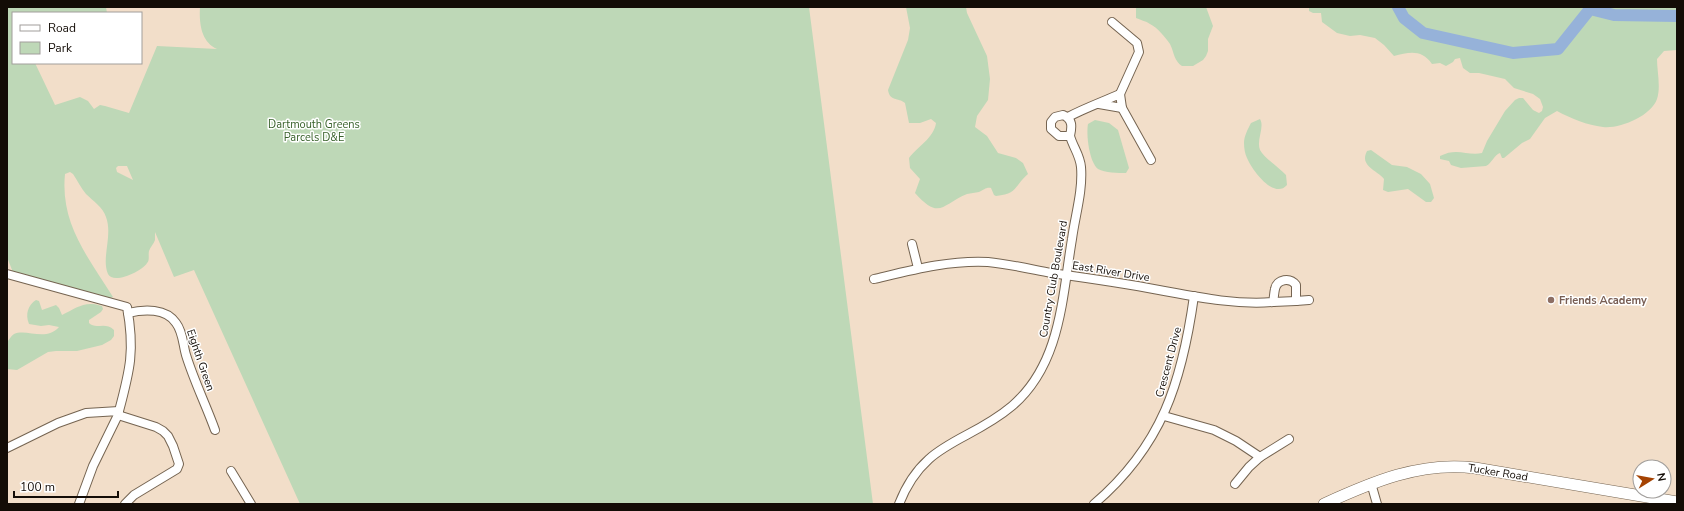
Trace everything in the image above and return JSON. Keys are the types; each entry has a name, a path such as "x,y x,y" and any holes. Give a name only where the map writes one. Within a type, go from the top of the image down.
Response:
{"main road":[{"name":"Tucker Road","path":"1324,504 1371,483 1409,472 1439,467 1457,466 1677,502"}],"street":[{"path":"1112,22 1137,43 1139,52 1120,94 1122,108 1151,160"},
{"path":"1070,136 1059,136 1054,133 1051,127 1052,121 1056,116 1063,115 1068,118 1085,108 1120,94"},
{"path":"1098,104 1122,108"},
{"name":"Country Club Boulevard","path":"899,504 912,477 931,456 948,444 1003,413 1023,396 1035,382 1044,367 1051,350 1058,323 1067,275 1081,172 1079,156 1070,136 1072,124 1068,118"},
{"path":"912,244 918,268"},
{"name":"East River Drive","path":"874,279 918,268 950,263 989,262 1194,296 1249,303 1309,300"},
{"path":"7,274 127,310 132,338 132,354 127,384 118,413 93,466 79,504"},
{"path":"1273,302 1276,285 1287,280 1296,285 1296,301"},
{"name":"Crescent Drive","path":"1094,504 1118,482 1137,460 1164,416 1175,389 1180,371 1194,296"},
{"name":"Eighth Green","path":"127,310 157,311 167,315 176,322 181,332 186,356 215,430"},
{"path":"7,448 58,423 86,413 118,413 156,427 163,431 171,443 179,464 177,469 134,495 125,504"},
{"path":"1164,416 1214,430 1236,441 1260,457"},
{"path":"1235,484 1249,467 1260,457 1289,439"},
{"path":"231,471 251,504"},
{"path":"1371,483 1377,504"}],"green space":[{"name":"Dartmouth Greens Parcels D&E","path":"7,7 106,7 107,12 12,12 12,64 35,64 55,105 80,97 88,101 94,109 100,105 129,113 157,46 217,49 207,42 204,37 200,19 200,7 809,7 873,504 300,504 194,270 174,277 155,232 155,240 149,251 148,262 140,270 128,276 116,278 111,277 106,268 108,224 105,213 86,194 73,174 70,172 65,174 65,192 71,224 86,254 113,297 108,299 14,275 7,257","holes":["118,166 127,166 133,180 117,172 116,168"]},
{"path":"906,7 966,7 967,13 987,56 990,79 988,100 977,116 975,127 987,136 998,153 1016,158 1023,163 1028,174 1012,191 996,196 991,188 988,188 979,192 967,194 941,208 930,206 915,193 920,179 910,168 909,158 929,138 935,128 936,123 931,119 920,123 909,123 905,103 892,98 889,94 888,90 908,40 910,28"},
{"path":"1136,7 1206,7 1213,26 1208,39 1208,51 1206,56 1203,60 1193,66 1182,66 1179,64 1174,56 1170,44 1161,33 1148,23 1136,18"},
{"path":"1309,7 1677,7 1677,50 1664,51 1657,59 1659,84 1657,99 1654,105 1642,116 1626,124 1603,127 1591,125 1568,117 1557,111 1545,118 1530,139 1522,143 1504,158 1502,158 1500,153 1496,155 1486,166 1461,168 1451,165 1449,161 1440,159 1440,156 1452,152 1482,153 1487,141 1505,111 1515,100 1523,98 1533,110 1539,113 1542,111 1543,107 1540,99 1533,94 1514,88 1505,79 1479,73 1470,73 1463,68 1460,58 1455,59 1446,66 1440,63 1432,64 1424,56 1415,53 1405,53 1394,56 1375,38 1360,35 1350,36 1337,33 1322,22 1321,13 1313,13 1309,11"},
{"path":"1260,119 1262,126 1259,142 1260,150 1286,175 1287,185 1282,189 1276,189 1270,186 1258,176 1244,149 1246,133 1251,123"},
{"path":"1095,120 1109,123 1118,130 1129,168 1126,173 1098,169 1092,160 1087,134 1088,124"},
{"path":"1371,150 1392,165 1407,167 1421,174 1430,184 1434,198 1431,202 1426,202 1408,189 1388,192 1383,190 1384,179 1367,164 1365,160 1367,151"},
{"path":"36,300 39,301 42,310 56,305 62,315 76,307 86,304 96,304 102,306 103,309 101,312 89,320 89,323 95,326 111,327 114,330 114,336 111,340 102,345 77,351 48,352 17,370 7,369 7,342 14,334 24,332 48,334 59,327 29,324 27,313 31,304"}],"waterway":[{"path":"1398,7 1404,18 1423,33 1513,53 1558,49 1590,9 1614,15 1677,16"}],"place":[{"name":"Friends Academy","path":"1551,300"}]}
